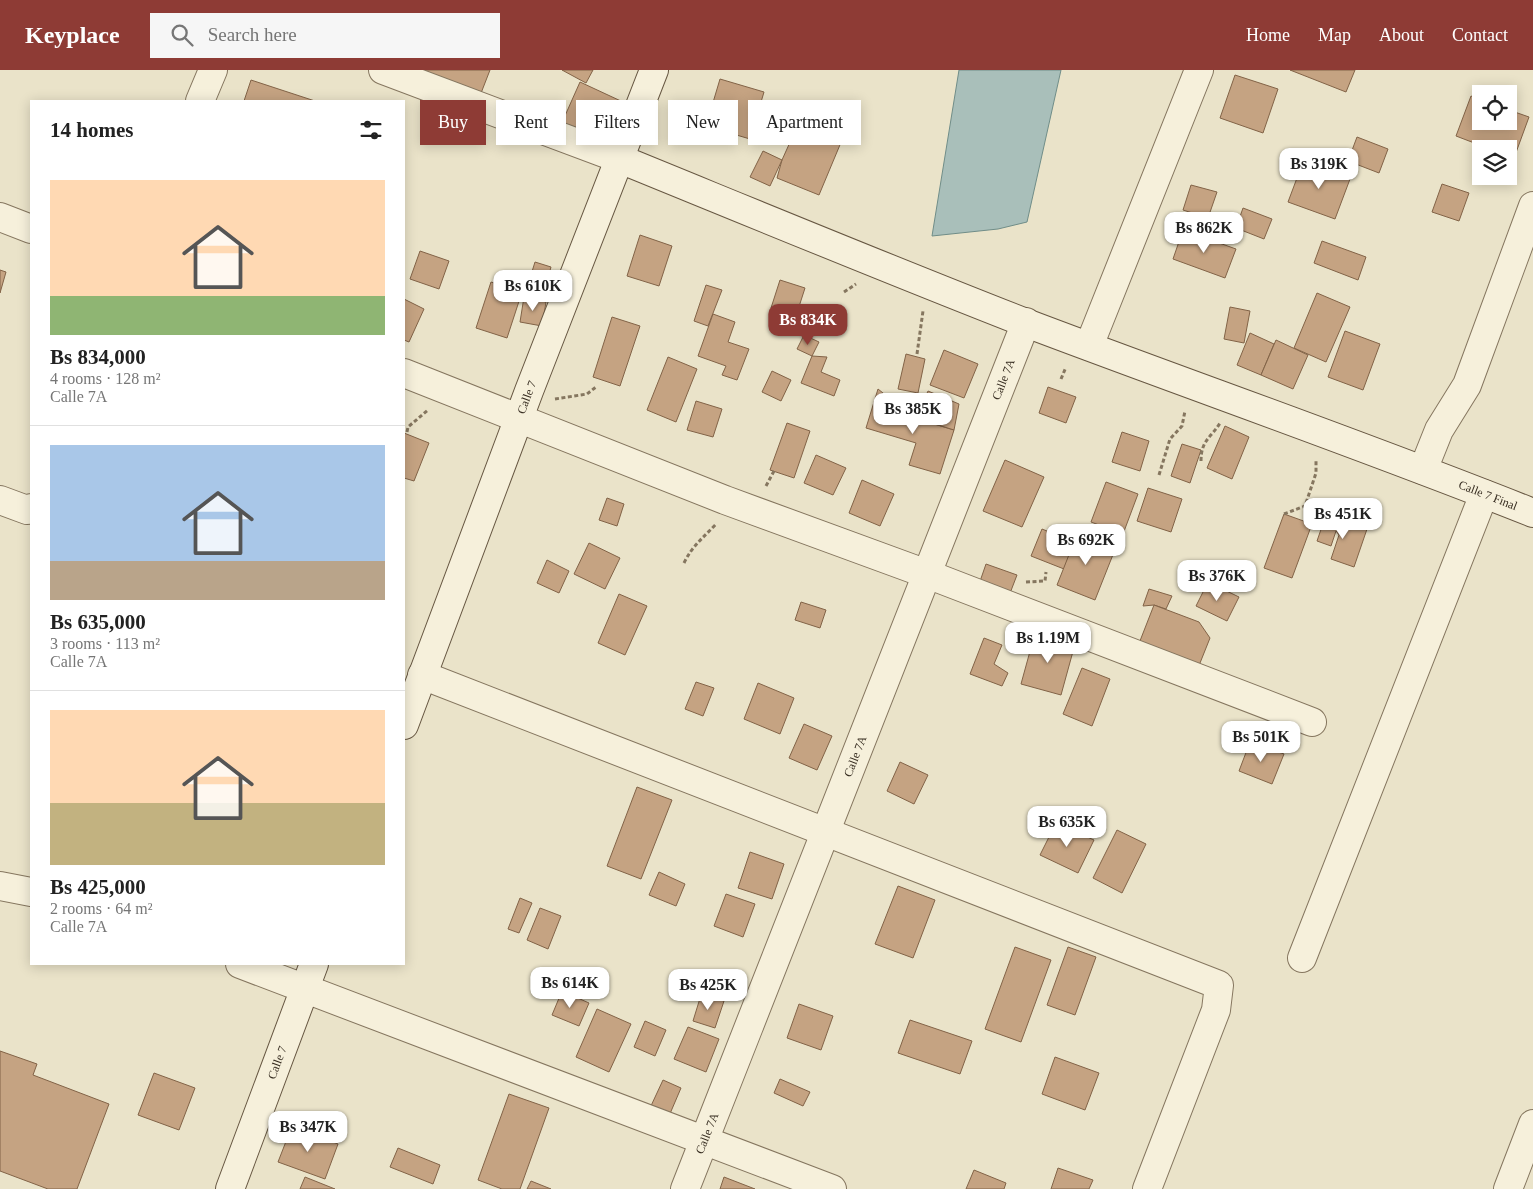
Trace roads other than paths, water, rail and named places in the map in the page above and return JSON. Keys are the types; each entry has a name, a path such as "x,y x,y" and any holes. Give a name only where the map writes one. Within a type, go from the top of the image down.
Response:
{"street":[{"path":"200,100 213,70"},
{"name":"Calle 7 Final","path":"383,70 620,159 1026,322 1433,474 1533,514"},
{"name":"Calle 7","path":"405,722 518,419 654,70"},
{"path":"1089,346 1199,70"},
{"path":"1433,474 1439,430 1467,385 1533,206"},
{"path":"0,217 30,229"},
{"name":"Calle 7A","path":"685,1189 703,1139 1026,322"},
{"path":"405,373 725,500 927,574 1312,722"},
{"path":"1302,958 1484,494"},
{"path":"0,500 27,510 30,508"},
{"path":"422,675 1219,985 1216,1010 1147,1189"},
{"path":"0,886 30,892"},
{"path":"246,965 310,976 703,1139 832,1189"},
{"name":"Calle 7","path":"230,1189 310,976"},
{"path":"1508,1189 1533,1124"}],"water":[{"path":"959,70 1061,70 1027,222 998,229 932,236"}]}
